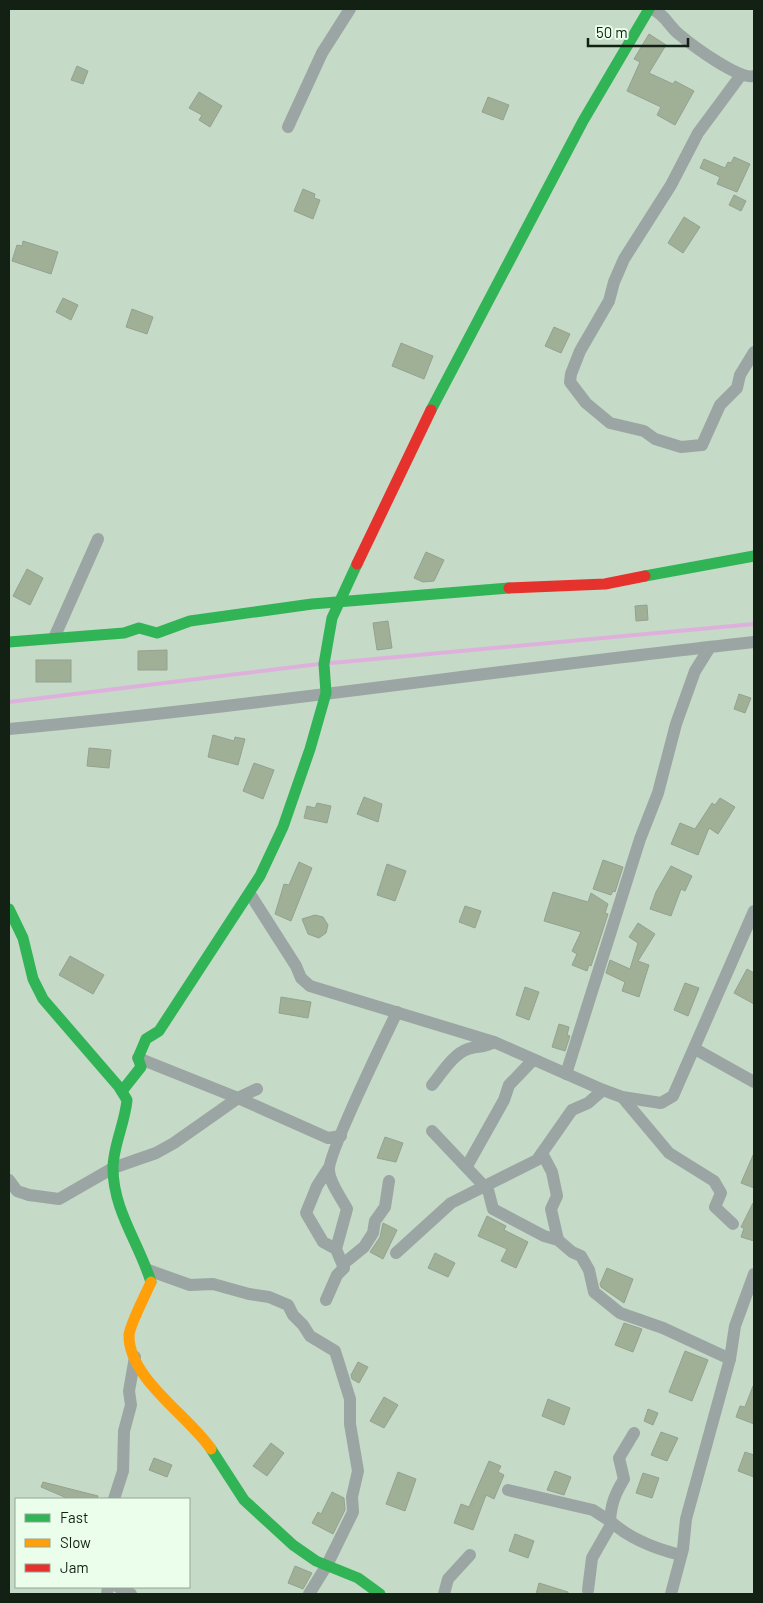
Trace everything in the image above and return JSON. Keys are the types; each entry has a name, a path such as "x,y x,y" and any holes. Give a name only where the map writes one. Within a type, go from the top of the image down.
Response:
{"street":[{"path":"288,127 322,53 350,9"},
{"path":"122,1091 141,1067 138,1058 146,1039 159,1031 260,876 283,827 310,749 326,693 324,664 332,618 410,450 583,121 657,10 678,34 741,75 754,76"},
{"path":"741,75 698,133 671,185 624,259 614,282 609,301 580,351 571,374 570,382 586,403 610,423 644,431 655,439 681,447 702,445 720,405 736,388 740,375 754,352"},
{"path":"54,638 98,539"},
{"path":"9,642 124,633 139,628 157,633 190,621 341,601 472,589 605,584 754,556"},
{"path":"9,729 170,714 326,693 754,642"},
{"path":"566,1074 640,839 658,793 676,724 695,671 710,647"},
{"path":"250,894 296,966 301,978 310,986 494,1042 622,1097 661,1103 673,1096 754,911"},
{"path":"9,910 23,938 34,979 43,999 122,1091 127,1100 114,1168 114,1189 126,1224 148,1270 151,1282 129,1334 130,1344 135,1357 157,1393 208,1445 244,1500 293,1545 327,1565 358,1578 380,1594"},
{"path":"326,1300 337,1274 344,1268 336,1249 323,1242 306,1213 316,1186 328,1169 340,1136 397,1012"},
{"path":"432,1085 459,1052 470,1048 484,1048 494,1042"},
{"path":"695,1049 754,1082"},
{"path":"138,1058 238,1098 328,1138 340,1136"},
{"path":"468,1166 504,1100 508,1085 533,1060"},
{"path":"9,1180 17,1190 29,1195 59,1198 114,1168 156,1153 174,1143 238,1098 257,1089"},
{"path":"396,1253 448,1205 537,1160 572,1110 588,1103 602,1090"},
{"path":"622,1097 669,1153 714,1181 721,1193 715,1207 733,1224"},
{"path":"432,1131 486,1186 493,1209 544,1236 558,1240 572,1252 581,1256 589,1270 594,1292 620,1313 663,1328 730,1359"},
{"path":"542,1153 552,1172 557,1196 551,1209 558,1240"},
{"path":"328,1169 331,1180 347,1209 336,1249"},
{"path":"343,1264 364,1247 373,1233 375,1220 384,1207 389,1181"},
{"path":"148,1270 190,1285 213,1284 268,1297 288,1305 293,1315 310,1336 335,1351 350,1399 350,1424 358,1471 352,1497 353,1512 327,1565 309,1594"},
{"path":"672,1594 681,1555 686,1519 730,1359 736,1326 754,1274"},
{"path":"114,1498 123,1471 124,1431 131,1405 129,1391 135,1357"},
{"path":"588,1590 587,1583 592,1558 611,1522 611,1506 615,1494 624,1479 619,1458 634,1433"},
{"path":"508,1490 593,1510 622,1532 664,1551 681,1555"},
{"path":"444,1594 448,1580 470,1555"},
{"path":"120,1588 131,1594"}],"building":[{"path":"649,34 666,45 649,73 673,84 675,81 694,91 675,125 657,115 661,107 627,91 640,62 634,59"},
{"path":"77,66 88,71 83,84 71,80"},
{"path":"199,92 222,106 210,127 199,120 202,115 189,108"},
{"path":"488,97 509,105 503,120 482,112"},
{"path":"734,157 750,164 737,192 717,184 720,177 700,168 704,159 725,168"},
{"path":"303,189 315,194 314,198 320,200 313,219 294,211"},
{"path":"734,195 746,201 741,211 729,205"},
{"path":"684,217 700,227 683,253 668,243"},
{"path":"23,241 58,252 51,274 12,261 17,245 22,246"},
{"path":"63,298 78,305 71,320 56,312"},
{"path":"132,309 153,317 147,334 126,327"},
{"path":"554,327 570,334 561,353 545,346"},
{"path":"401,343 433,356 424,379 392,366"},
{"path":"426,552 444,560 434,581 423,582 414,578"},
{"path":"27,569 43,578 30,605 13,596"},
{"path":"647,605 648,620 636,621 635,606"},
{"path":"388,621 392,648 377,650 373,623"},
{"path":"167,650 167,670 138,670 138,651"},
{"path":"36,660 71,660 71,682 36,682"},
{"path":"739,694 751,698 745,713 734,709"},
{"path":"213,735 234,741 235,737 245,739 238,765 208,757"},
{"path":"89,748 111,750 109,768 87,766"},
{"path":"254,763 274,770 263,799 243,791"},
{"path":"364,797 382,804 378,822 357,814"},
{"path":"720,798 735,807 718,834 709,828 698,855 671,844 680,823 695,829 712,803 715,805"},
{"path":"317,803 331,806 327,823 304,818 307,806 315,808"},
{"path":"603,860 623,867 615,892 613,891 611,895 593,889"},
{"path":"299,862 312,868 291,921 275,914 284,884 289,885"},
{"path":"387,864 406,871 395,901 377,895"},
{"path":"671,866 692,876 685,891 681,889 671,916 650,909 656,892"},
{"path":"553,892 588,902 591,893 608,904 605,913 608,914 591,966 589,965 587,971 572,965 577,954 572,951 581,932 544,921"},
{"path":"465,906 481,911 475,928 459,922"},
{"path":"315,915 323,917 328,925 326,933 319,938 308,934 302,919"},
{"path":"638,923 655,934 638,961 649,965 639,997 622,991 625,982 606,973 610,960 630,969 638,943 629,937"},
{"path":"70,956 104,975 93,994 59,975"},
{"path":"747,969 754,973 754,1004 734,993"},
{"path":"685,983 699,988 688,1016 674,1010"},
{"path":"525,987 539,992 529,1020 516,1015"},
{"path":"281,997 311,1002 308,1018 279,1013"},
{"path":"559,1024 569,1027 567,1035 570,1036 565,1051 552,1047"},
{"path":"385,1137 403,1143 396,1162 377,1158"},
{"path":"754,1153 754,1188 741,1183"},
{"path":"753,1203 754,1241 741,1237 744,1228 741,1227"},
{"path":"487,1216 506,1226 504,1230 528,1242 516,1268 501,1261 507,1249 478,1236"},
{"path":"383,1223 397,1230 383,1259 370,1252 380,1237"},
{"path":"435,1253 455,1263 448,1277 428,1268"},
{"path":"607,1268 633,1279 624,1303 601,1287 600,1284"},
{"path":"624,1323 642,1329 633,1352 615,1345"},
{"path":"685,1351 708,1360 692,1401 669,1392"},
{"path":"358,1362 368,1367 359,1383 352,1379 351,1375"},
{"path":"753,1386 754,1424 736,1417 740,1406 745,1407"},
{"path":"384,1397 398,1405 384,1428 370,1421"},
{"path":"548,1399 570,1408 564,1425 542,1416"},
{"path":"648,1409 658,1413 653,1425 644,1421"},
{"path":"661,1432 678,1438 667,1461 651,1455"},
{"path":"271,1443 284,1453 267,1476 253,1466"},
{"path":"745,1452 754,1455 754,1477 738,1471"},
{"path":"154,1458 172,1465 167,1477 149,1470"},
{"path":"489,1461 501,1466 498,1472 504,1475 494,1499 486,1495 473,1530 454,1523 461,1504 469,1507"},
{"path":"555,1471 571,1477 564,1495 547,1490"},
{"path":"398,1472 416,1479 405,1511 386,1504"},
{"path":"643,1473 659,1478 652,1498 636,1493"},
{"path":"43,1482 98,1496 97,1498 67,1498 41,1487"},
{"path":"332,1492 344,1498 345,1510 333,1534 312,1523 318,1512 321,1514"},
{"path":"515,1534 534,1541 528,1558 509,1551"},
{"path":"295,1566 312,1573 303,1589 288,1583"},
{"path":"539,1583 568,1592 568,1594 536,1594"}],"waterway":[{"path":"331,663 754,624"},
{"path":"9,702 319,664"}],"traffic: fast":[{"path":"431,410 583,121 649,9"},
{"path":"645,576 754,556"},
{"path":"122,1091 141,1067 138,1058 146,1039 159,1031 260,876 283,827 310,749 326,693 324,664 332,618 357,564"},
{"path":"9,642 124,633 139,628 157,633 190,621 312,604 509,588"},
{"path":"9,909 23,938 33,979 43,999 119,1087 127,1100 114,1160 114,1183 122,1212 151,1282"},
{"path":"211,1449 244,1500 293,1545 316,1561 358,1578 380,1594"}],"traffic: slow":[{"path":"151,1282 130,1330 131,1351 149,1382 211,1449"}],"traffic: jam":[{"path":"357,564 431,410"},
{"path":"509,588 605,584 645,576"}]}
